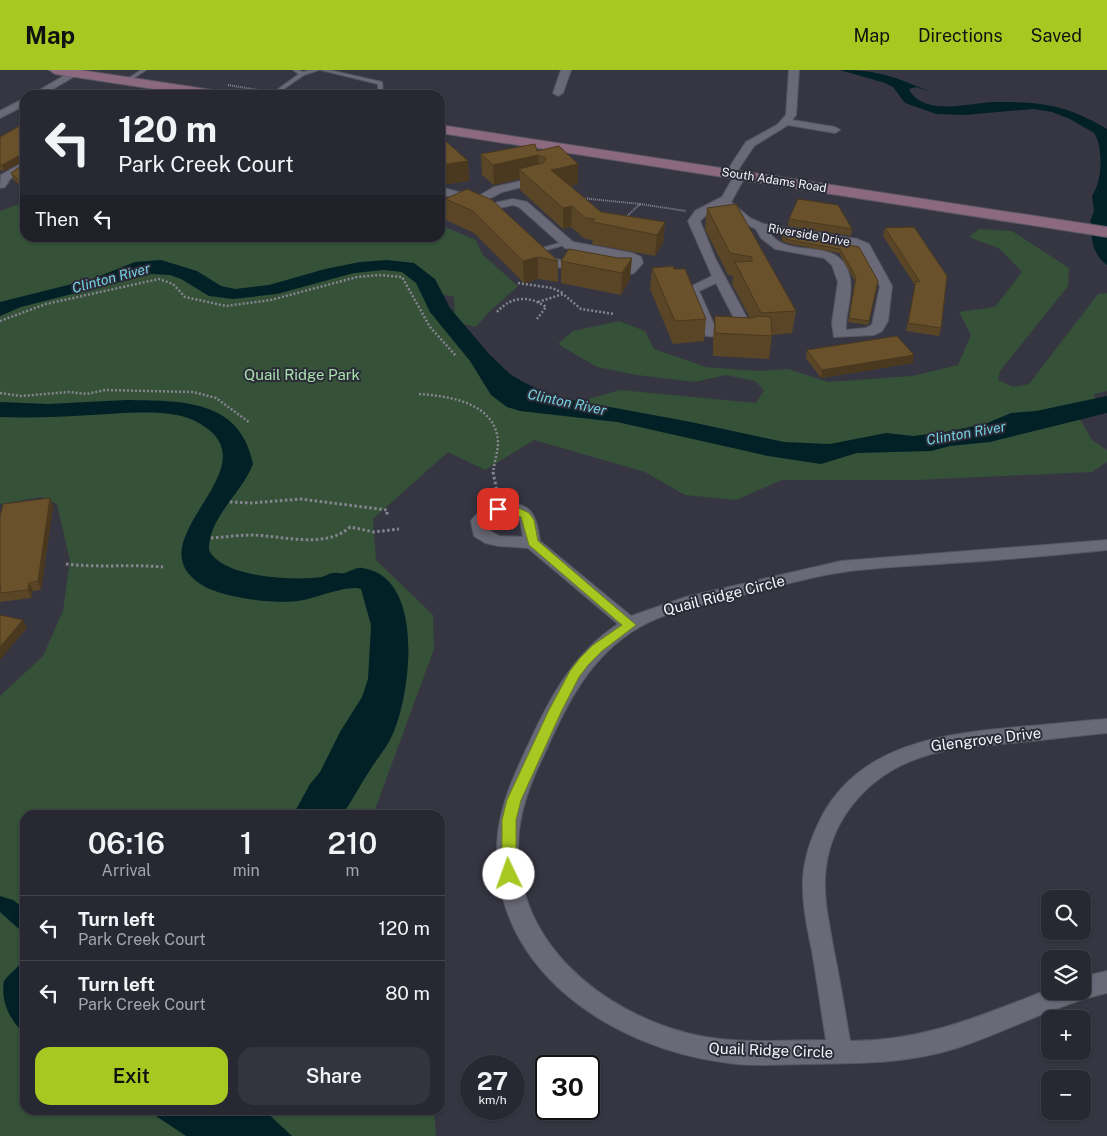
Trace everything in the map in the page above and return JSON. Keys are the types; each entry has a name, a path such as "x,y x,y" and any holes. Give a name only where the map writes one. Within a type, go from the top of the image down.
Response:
{"main road":[{"path":"56,70 186,90"},
{"name":"South Adams Road","path":"445,130 1107,232"}],"street":[{"path":"558,93 566,70"},
{"path":"718,276 692,289 711,333 749,335 694,227 694,221 699,213 724,202 729,196 735,174 750,144 786,122 791,114 794,70"},
{"path":"45,90 75,73"},
{"path":"0,115 20,104"},
{"path":"786,122 835,130"},
{"path":"1,185 5,177 20,167"},
{"path":"1,185 20,180"},
{"path":"484,204 498,189 539,180"},
{"path":"445,192 484,204 513,202 523,204 566,243 574,247 628,256 637,260 637,263 630,270 618,274 551,262 531,248"},
{"name":"Riverside Drive","path":"724,202 746,220 762,227 849,241 865,247 886,286 881,321 876,328 869,332 839,334 837,321 846,282 835,260 828,255 778,246 764,235 762,227"},
{"path":"484,204 503,220"},
{"path":"532,543 528,520 525,515 512,509 498,509 488,512 479,521 480,532 484,536 499,541 532,543 630,625"},
{"name":"Quail Ridge Circle","path":"1050,1000 964,1034 917,1047 886,1052 733,1052 704,1048 655,1036 592,1003 569,984 539,949 524,923 514,900 509,874 509,820 514,800 574,674 598,648 630,625 650,614 683,604 836,568 1107,545"},
{"name":"Glengrove Drive","path":"840,1052 815,904 814,879 816,858 827,826 851,791 886,762 925,747 957,740 1107,726"},
{"path":"1091,986 1107,982"}],"lane":[{"path":"126,81 144,70"},
{"path":"295,70 302,74"},
{"path":"279,90 302,74 316,70"},
{"path":"323,70 380,83 381,90"},
{"path":"531,248 566,243"}],"path":[{"path":"580,197 699,213"},
{"path":"623,219 640,204"},
{"path":"0,321 25,310 46,304 159,278 174,282 186,297 217,306 228,306 270,300 351,276 388,274 402,277 415,296 423,316 456,356"},
{"path":"548,288 549,282"},
{"path":"518,283 548,288 563,294 581,309 614,314"},
{"path":"538,302 563,294"},
{"path":"497,312 518,298 524,297 546,307 545,311 537,319"},
{"path":"0,393 21,396 69,392 87,394 105,390 193,392 216,398 249,422"},
{"path":"419,394 441,395 468,403 480,409 491,421 498,437 498,451 493,472 500,502 498,509"},
{"path":"230,502 251,503 301,499 387,510 387,516"},
{"path":"211,538 251,535 311,539 339,536 350,527 374,532 399,529"},
{"path":"66,564 96,568 139,565 163,567"}],"green space":[{"name":"Quail Ridge Park","path":"20,204 20,242 445,242 445,227 476,240 482,254 518,286 490,311 476,327 455,322 454,297 437,293 427,302 549,410 620,390 756,403 764,390 755,381 726,375 695,382 637,375 597,367 558,344 573,331 619,321 645,331 654,349 706,367 758,371 788,369 828,382 912,376 958,365 971,335 959,312 995,307 1022,272 1000,249 969,237 979,229 1012,231 1069,268 1068,286 1000,371 998,380 1013,387 1029,384 1098,294 1107,293 1107,391 1094,394 1098,405 1078,416 1092,440 1107,450 1107,462 1092,472 916,480 782,480 736,500 685,495 645,472 534,440 485,470 448,452 373,519 376,560 433,615 434,649 375,810 20,810 20,1115 434,1115 436,1136 0,1136 0,696 43,656 63,611 70,561 57,504 41,497 0,504 0,211"}],"water":[{"path":"840,70 865,71 907,82 930,92 916,87 909,89 916,98 935,106 960,106 994,102 1040,104 1058,107 1075,113 1107,129 1107,265 1098,256 1094,246 1092,223 1090,222 1094,211 1092,196 1100,174 1099,147 1094,133 1070,119 1052,112 1034,109 964,115 936,114 905,103 893,87 885,83"},
{"name":"Clinton River","path":"161,260 197,271 221,286 235,289 269,285 325,269 360,262 387,260 414,263 435,279 450,308 489,354 510,374 525,383 556,397 691,422 784,442 830,444 886,433 913,436 945,432 985,424 1011,413 1036,411 1107,396 1107,413 990,442 950,446 931,451 857,453 821,464 768,456 617,422 520,411 507,407 491,395 470,361 430,312 416,283 402,272 384,270 354,273 277,294 233,299 209,296 181,279 170,275 151,274 21,307 0,316 0,302 92,279 135,262"},
{"path":"126,400 167,401 186,403 221,415 235,426 246,442 253,464 248,475 214,527 210,538 209,550 216,559 228,567 243,572 278,578 322,577 332,573 344,573 362,568 382,576 396,591 404,613 408,638 408,664 400,713 389,741 345,810 296,810 310,784 320,772 340,732 362,697 368,679 371,625 361,589 348,588 305,600 276,602 235,597 211,590 202,585 184,567 182,546 191,524 217,479 223,458 217,438 193,420 170,414 0,417 0,402 48,404"},
{"path":"0,896 13,900 20,905 20,931 19,929 0,912"},
{"path":"20,964 20,1029 15,1024 5,1004 4,981"},
{"path":"154,1115 269,1115 292,1136 186,1136"}],"building":[{"path":"20,126 20,155 2,165 0,164 0,137"},
{"path":"445,140 468,161 445,164"},
{"path":"535,144 537,151 559,146 578,164 551,170 601,212 665,222 657,235 593,222 595,219 585,218 572,206 563,208 519,169 543,163 546,158 538,155 493,165 481,154"},
{"path":"20,167 20,181 11,173"},
{"path":"467,189 492,200 558,261 538,257 523,261 473,211 445,199"},
{"path":"798,199 838,205 852,229 789,219"},
{"path":"736,204 796,311 761,313 735,262 752,261 752,257 730,253 707,208"},
{"path":"914,227 947,276 941,328 908,323 916,281 920,282 885,228"},
{"path":"784,233 859,247 878,281 869,321 849,318 856,277 840,249 790,240 782,237"},
{"path":"569,249 618,258 632,258 622,273 561,261"},
{"path":"673,266 674,269 685,269 706,319 675,321 652,268"},
{"path":"715,316 771,317 772,336 715,333"},
{"path":"897,336 914,355 822,370 807,350"},
{"path":"50,498 38,581 29,583 28,590 0,593 0,517 3,504"},
{"path":"0,615 23,620 0,647"}],"route":[{"path":"498,509 512,509 525,515 528,520 532,543 552,557 630,625 598,648 584,662 574,674 556,710 514,800 509,820 509,874"}]}
